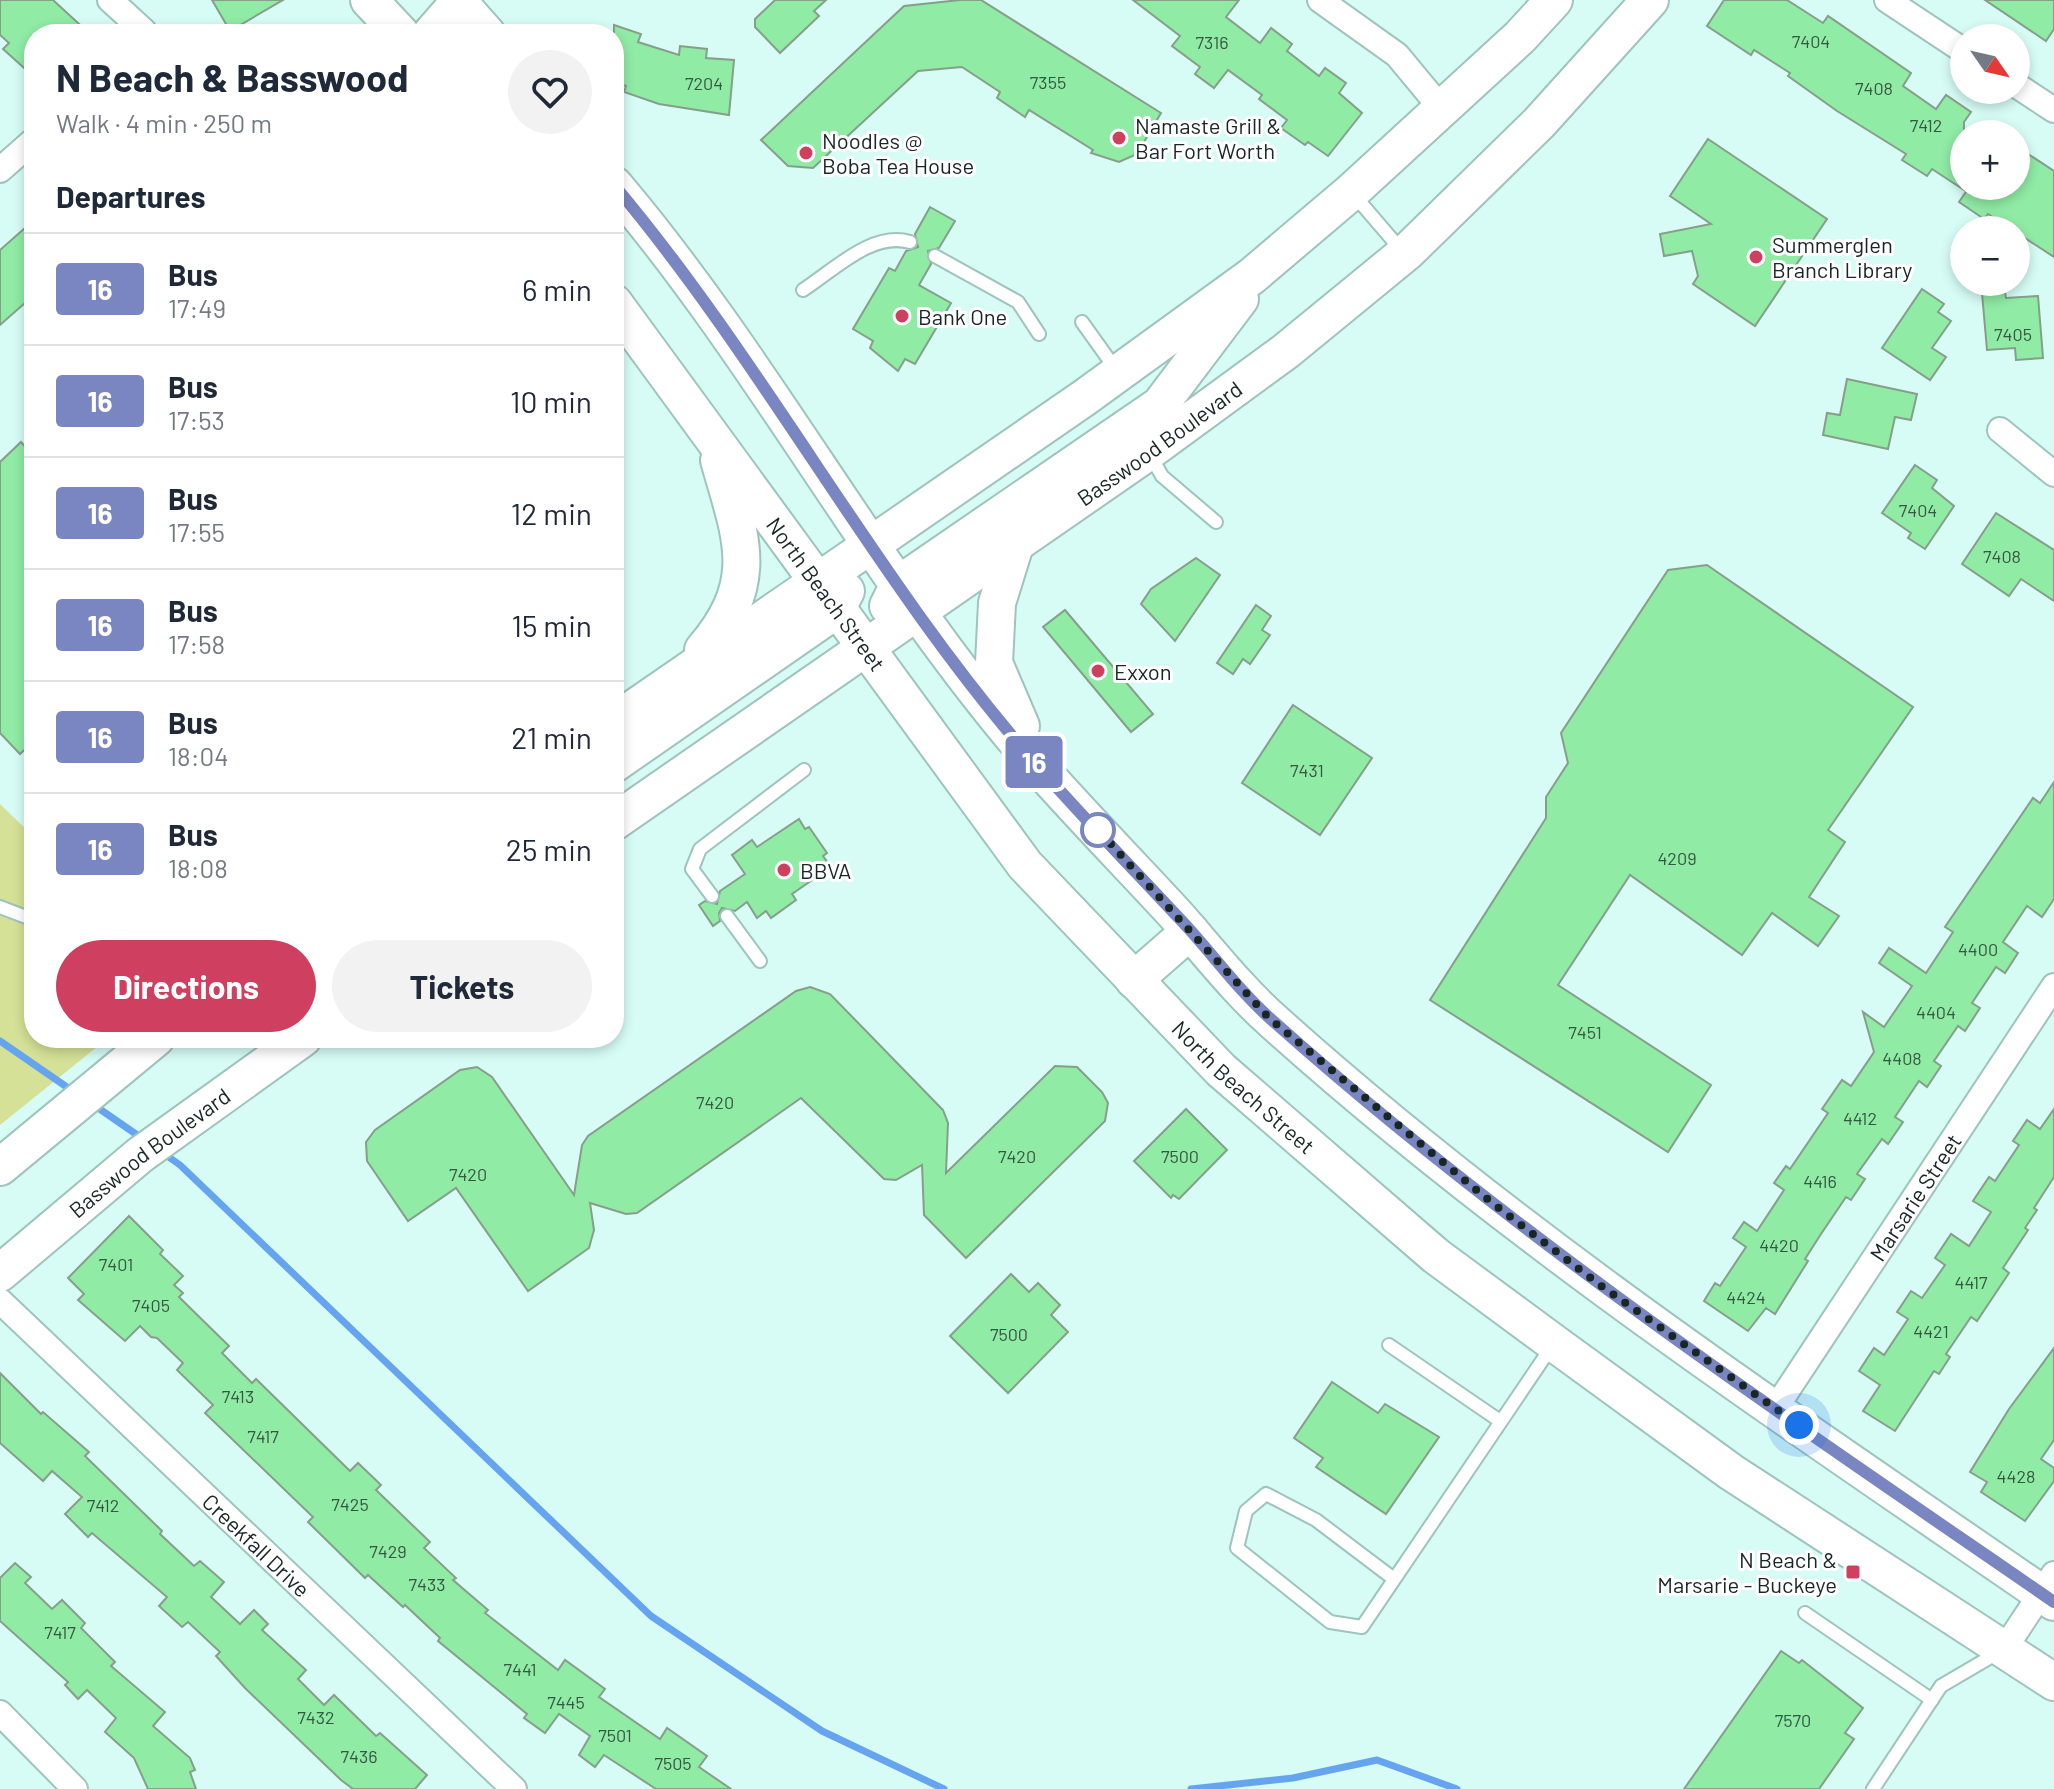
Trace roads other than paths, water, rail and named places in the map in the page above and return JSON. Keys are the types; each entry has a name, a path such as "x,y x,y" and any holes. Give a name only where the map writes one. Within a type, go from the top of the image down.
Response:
{"main road":[{"path":"369,0 392,24"},
{"path":"624,756 826,596 872,544 1119,374 1267,263 1351,192 1520,37 1554,0"},
{"name":"Basswood Boulevard","path":"624,815 864,649 908,598 1015,545 1286,351 1404,254 1539,123 1650,0"},
{"path":"439,24 458,1 478,24"},
{"path":"624,197 652,230 768,390 908,598 1037,765 1269,1018 1491,1202 1775,1409 2050,1590"},
{"path":"908,598 1160,405 1267,263"},
{"name":"North Beach Street","path":"624,316 864,649 1025,865 1221,1070 1436,1256 1554,1343 1731,1472 2054,1682"},
{"path":"683,674 724,626 739,593 742,571 740,533 712,435"},
{"path":"1015,545 997,603 994,663 1037,765"},
{"path":"624,715 683,674 826,596"},
{"path":"1134,980 1190,931"},
{"path":"0,1167 143,1048"},
{"name":"Basswood Boulevard","path":"0,1273 118,1173 278,1048"}],"street":[{"path":"110,0 135,24"},
{"path":"1320,0 1397,55 1441,108"},
{"path":"1887,0 1950,42"},
{"path":"2030,94 2054,110"},
{"path":"0,170 24,149"},
{"path":"2000,430 2054,474"},
{"name":"Marsarie Street","path":"1775,1409 2054,986"},
{"name":"Creekfall Drive","path":"0,1301 514,1789"},
{"path":"2005,1648 2050,1590"},
{"path":"0,1713 75,1789"}],"lane":[{"path":"1351,192 1404,254"},
{"path":"803,290 877,241 897,238 910,242"},
{"path":"935,256 1018,302 1039,334"},
{"path":"1082,322 1119,374"},
{"path":"1148,452 1162,476 1216,522"},
{"path":"712,896 692,869 700,849 804,770"},
{"path":"0,907 24,916"},
{"path":"727,916 760,961"},
{"path":"1394,1579 1291,1504 1266,1494 1246,1511 1237,1548 1330,1622 1362,1627 1554,1343"},
{"path":"1389,1345 1500,1421"},
{"path":"1805,1613 1932,1700"},
{"path":"1873,1789 1941,1686 2005,1648"}],"waterway":[{"path":"0,1041 74,1092"},
{"path":"91,1103 143,1139"},
{"path":"163,1153 180,1165 651,1616 822,1731 944,1789"},
{"path":"1191,1789 1293,1778 1377,1760 1457,1789"}],"place":[{"name":"Namaste Grill & Bar Fort Worth","path":"1119,138"},
{"name":"Noodles @ Boba Tea House","path":"806,153"},
{"name":"Summerglen Branch Library","path":"1756,257"},
{"name":"Bank One","path":"902,316"},
{"name":"Exxon","path":"1098,671"},
{"name":"BBVA","path":"784,870"},
{"name":"N Beach & Marsarie - Buckeye","path":"1853,1572"}]}
